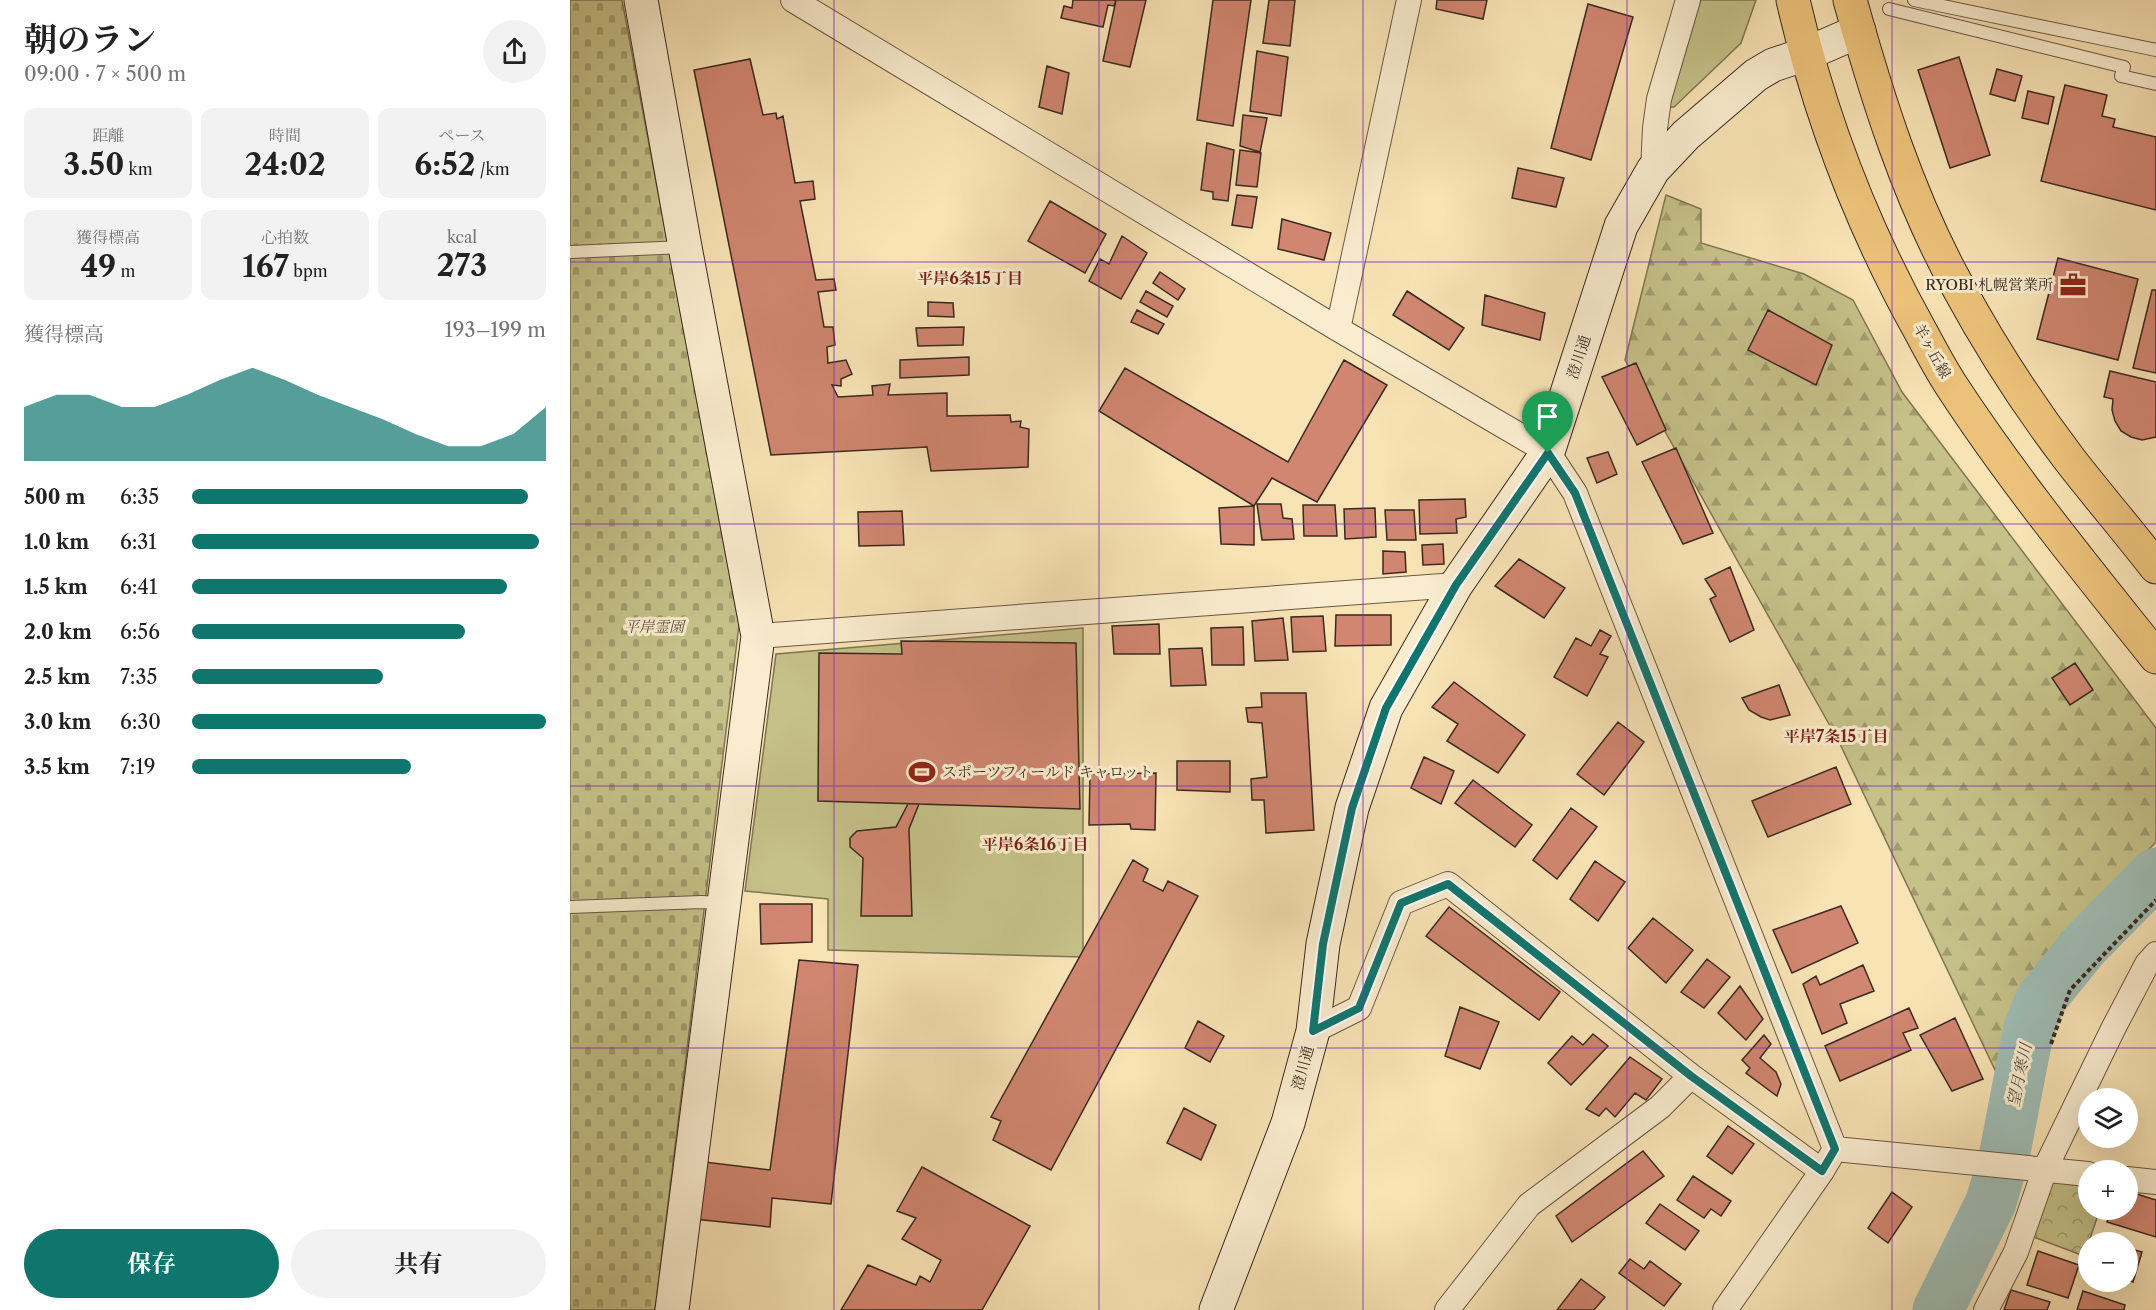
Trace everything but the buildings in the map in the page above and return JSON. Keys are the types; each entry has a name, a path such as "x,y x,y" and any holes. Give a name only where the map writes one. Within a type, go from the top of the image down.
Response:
{"main road":[{"name":"羊ヶ丘線","path":"1793,0 1829,131 1864,218 1899,294 1949,382 1994,450 2047,521 2156,657"},
{"path":"1850,0 1883,109 1901,159 1922,212 1956,284 2029,403 2070,460 2156,567"}],"street":[{"path":"641,0 758,636 672,1310"},
{"path":"794,0 1338,329 1548,453 1575,493 1835,1149"},
{"path":"1338,329 1409,0"},
{"path":"1653,170 1659,99 1688,0"},
{"name":"澄川通","path":"1216,1310 1288,1123 1313,1031 1323,944 1352,808 1386,708 1456,585 1548,453 1621,226 1653,170 1686,135 1756,75 1773,65 1806,54 1859,31"},
{"path":"758,636 1456,585"},
{"path":"1313,1031 1359,1008 1401,903 1448,884 1691,1076 1822,1171"},
{"path":"1986,1310 2016,1252 2039,1169 2147,964 2156,954"},
{"path":"1447,1310 1528,1206 1660,1107 1691,1076"},
{"path":"1835,1149 2078,1173"},
{"path":"1725,1310 1835,1149"},
{"path":"2138,1180 2156,1182"}],"lane":[{"path":"1914,0 2156,51"},
{"path":"1889,9 2124,67 2121,76 2156,84"},
{"path":"570,252 685,247"},
{"path":"570,908 723,903"}],"path":[{"path":"2050,1044 2070,990 2156,900"}],"green space":[{"name":"平岸霊園","path":"570,0 622,0 739,625 655,1310 570,1310"},
{"path":"1700,0 1756,0 1741,43 1674,107 1669,107"},
{"path":"1666,195 1701,209 1701,243 1804,274 1853,300 1902,392 2156,728 2156,842 2040,963 1995,1070 1839,742 1625,360"},
{"name":"スポーツフィールド キャロット","path":"1083,628 1083,957 828,950 828,899 745,891 776,654"},
{"path":"2046,1181 2078,1181 2078,1220 2096,1220 2092,1232 2078,1232 2078,1254 2031,1236"}],"waterway":[{"name":"望月寒川","path":"1938,1310 1991,1202 2004,1157 2029,1028 2041,999 2085,945 2156,873"}],"place":[{"name":"RYOBI 札幌営業所","path":"2073,285"},
{"name":"スポーツフィールド キャロット","path":"922,772"}],"district":[{"name":"平岸6条15丁目","path":"970,278"},
{"name":"平岸7条15丁目","path":"1836,736"},
{"name":"平岸6条16丁目","path":"1035,844"}],"route":[{"path":"1548,453 1575,493 1835,1149 1822,1171 1691,1076 1448,884 1401,903 1359,1008 1313,1031 1323,944 1352,808 1386,708 1456,585 1548,453"}]}
